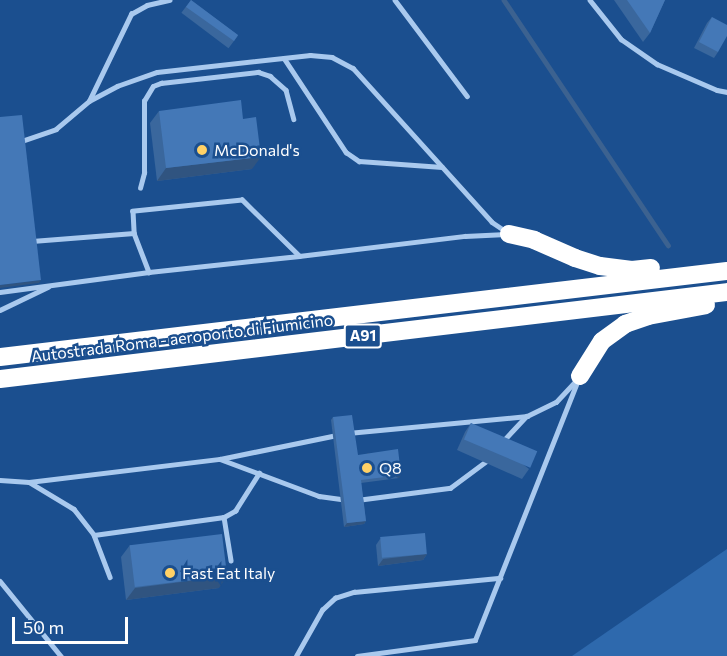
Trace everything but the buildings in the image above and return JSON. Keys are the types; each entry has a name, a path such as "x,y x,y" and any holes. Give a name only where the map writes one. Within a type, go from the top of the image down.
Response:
{"highway":[{"path":"509,234 534,240 600,266 632,270 649,268 726,271"},
{"name":"Autostrada Roma - aeroporto di Fiumicino","path":"0,357 726,271"},
{"name":"Autostrada Roma - aeroporto di Fiumicino","path":"0,379 727,292"},
{"path":"580,376 602,341 625,324 727,298"}],"lane":[{"path":"89,101 131,14 147,5 169,0"},
{"path":"395,0 467,96"},
{"path":"590,0 621,39 657,64 717,90 727,92"},
{"path":"11,143 56,129 89,101 117,86 157,72 310,55 332,57 353,68 492,222 509,234"},
{"path":"284,58 346,152 359,160 442,167"},
{"path":"140,188 144,173 144,101 153,86 161,83 258,72 270,76 286,90 294,119"},
{"path":"149,272 134,233 134,211 242,200 299,256"},
{"path":"27,242 134,233"},
{"path":"0,292 149,272 465,236 509,234"},
{"path":"0,310 53,285"},
{"path":"0,480 29,482 220,459 342,434 526,416 556,402 580,376"},
{"path":"357,656 475,640 580,376"},
{"path":"498,447 526,416"},
{"path":"220,459 319,496 341,500 361,500 450,488 486,463 492,455"},
{"path":"94,535 224,517 235,511 259,473"},
{"path":"29,482 74,509 94,535 110,577"},
{"path":"224,517 231,560"},
{"path":"297,656 322,610 335,598 354,592 500,578"},
{"path":"0,581 61,656"}],"shaded area":[{"path":"727,549 727,656 572,656"}],"waterway":[{"path":"504,0 668,245"}],"place":[{"name":"McDonald's","path":"202,150"},
{"name":"Q8","path":"367,468"},
{"name":"Fast Eat Italy","path":"170,573"}]}
